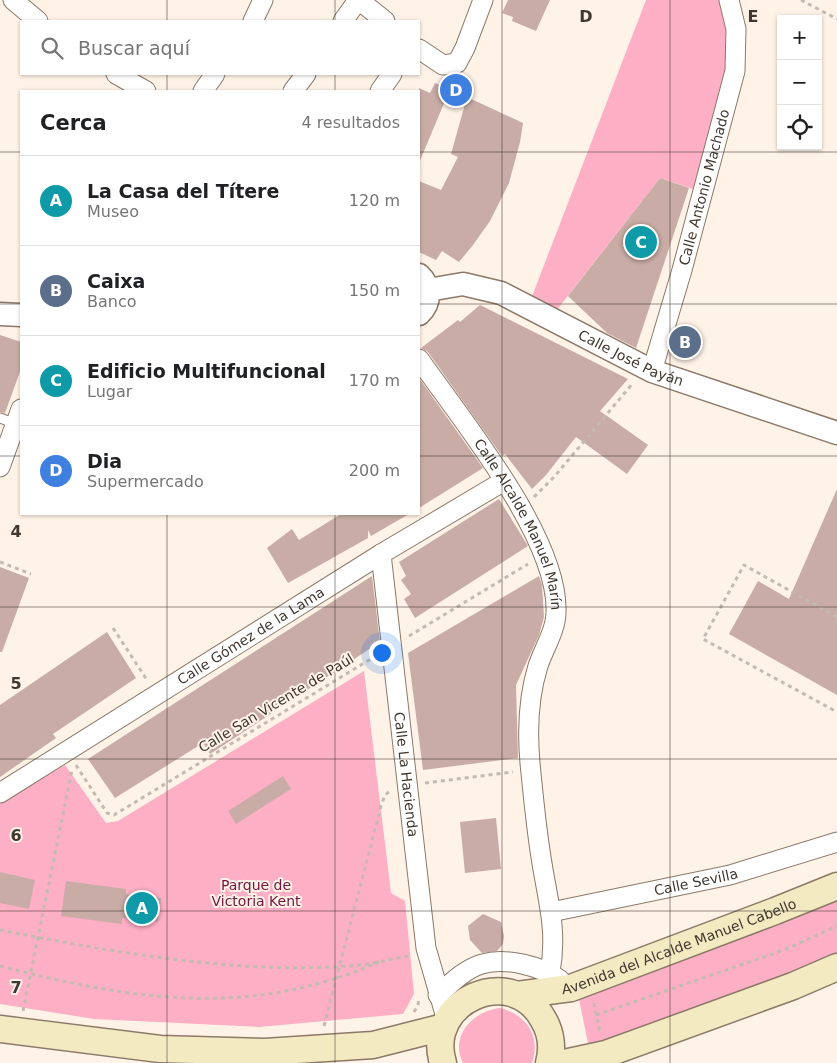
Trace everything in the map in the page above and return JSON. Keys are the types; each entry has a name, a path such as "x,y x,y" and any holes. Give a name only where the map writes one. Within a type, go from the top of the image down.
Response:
{"main road":[{"name":"Avenida del Alcalde Manuel Cabello","path":"445,1024 462,1003 482,992 505,992 517,995 581,985 776,912 837,886"},
{"path":"564,1063 606,1054 793,986 837,967"},
{"path":"517,995 534,1006 547,1024 551,1046 549,1063"},
{"path":"9,1030 160,1049 265,1052 373,1045 445,1024 440,1049 443,1063"}],"street":[{"path":"13,0 37,20"},
{"path":"254,20 263,0"},
{"path":"344,20 359,0 384,20"},
{"path":"420,50 443,65 457,64 483,0"},
{"name":"Calle Antonio Machado","path":"648,370 682,270 735,71 736,29 729,0"},
{"path":"118,75 144,90"},
{"path":"204,90 215,75"},
{"path":"294,90 305,75"},
{"path":"381,90 391,75"},
{"path":"420,313 426,304 423,282"},
{"name":"Calle José Payán","path":"423,282 463,284 501,293 648,370 837,433"},
{"path":"0,314 20,315"},
{"name":"Calle Alcalde Manuel Marín","path":"420,361 522,508 544,555 556,611 555,621 536,674 529,705 528,724 531,770 541,856 551,912 554,948 550,972"},
{"path":"0,467 12,417"},
{"name":"Calle Gómez de la Lama","path":"0,793 381,554 504,481"},
{"name":"Calle La Hacienda","path":"381,554 427,952 445,1024"},
{"name":"Calle Sevilla","path":"551,912 730,875 837,842"},
{"path":"438,995 457,977 483,964 514,962 550,972 581,985"}],"path":[{"path":"801,0 837,19"},
{"path":"522,508 554,477 629,389 648,370"},
{"name":"Calle San Vicente de Paúl","path":"39,937 74,762 107,813 114,815 544,555"},
{"path":"0,562 31,574"},
{"path":"837,617 744,565 703,639 837,712"},
{"path":"113,628 156,694"},
{"path":"318,1049 385,795 407,784 531,770"},
{"path":"596,1015 784,950 837,926"},
{"path":"0,930 204,963 256,967 339,966 427,952"},
{"path":"9,1030 31,974 39,937"},
{"path":"0,966 109,992 183,999 224,999 272,994 336,977 384,960"},
{"path":"581,985 596,1015 606,1054"}],"green space":[{"path":"646,0 723,0 727,24 725,72 721,96 696,190 660,178 556,311 531,299"},
{"name":"Parque de Victoria Kent","path":"364,671 391,893 405,901 414,994 403,1014 259,1027 94,1019 0,1004 0,803 65,765 106,823 118,821"},
{"path":"837,896 837,958 589,1048 578,994 706,952"},
{"path":"500,1008 518,1016 530,1028 535,1044 532,1063 463,1063 459,1043 466,1026 481,1014"}],"building":[{"path":"508,0 550,0 536,31 512,21 513,17 502,13"},
{"path":"435,83 450,89 420,161 419,88 430,93"},
{"path":"467,97 523,123 509,183 490,221 459,262 442,251 436,260 420,252 420,181 441,190 458,157 451,154"},
{"path":"660,178 689,188 636,348 607,333 568,296"},
{"path":"480,305 628,379 600,411 648,445 627,474 576,437 546,475 532,489 505,454 502,456 428,352 421,348 458,320 460,322"},
{"path":"0,335 20,342 20,372 5,413 0,412"},
{"path":"420,379 483,468 420,507"},
{"path":"837,489 837,695 729,634 758,581 789,599"},
{"path":"499,499 528,546 415,618 404,599 411,594 401,580 406,576 399,562"},
{"path":"339,515 407,515 371,536 368,530 368,538 288,583 267,548 292,529 299,540"},
{"path":"0,567 29,578 2,652 0,652"},
{"path":"372,576 380,642 210,754 203,743 115,798 88,759"},
{"path":"539,576 542,585 544,617 539,635 516,685 518,758 423,770 408,653"},
{"path":"107,632 136,678 53,734 56,738 0,777 0,705"},
{"path":"283,776 291,789 236,824 228,811"},
{"path":"496,818 501,869 465,873 460,822"},
{"path":"0,872 35,880 29,909 0,903"},
{"path":"66,881 126,889 126,894 161,898 158,922 122,918 122,924 61,916"},
{"path":"483,914 501,922 504,936 503,944 497,951 482,953 470,940 468,926"}],"place":[{"name":"Dia","path":"456,90"},
{"name":"Edificio Multifuncional","path":"641,242"},
{"name":"Caixa","path":"685,342"},
{"name":"La Casa del Títere","path":"142,908"}]}
